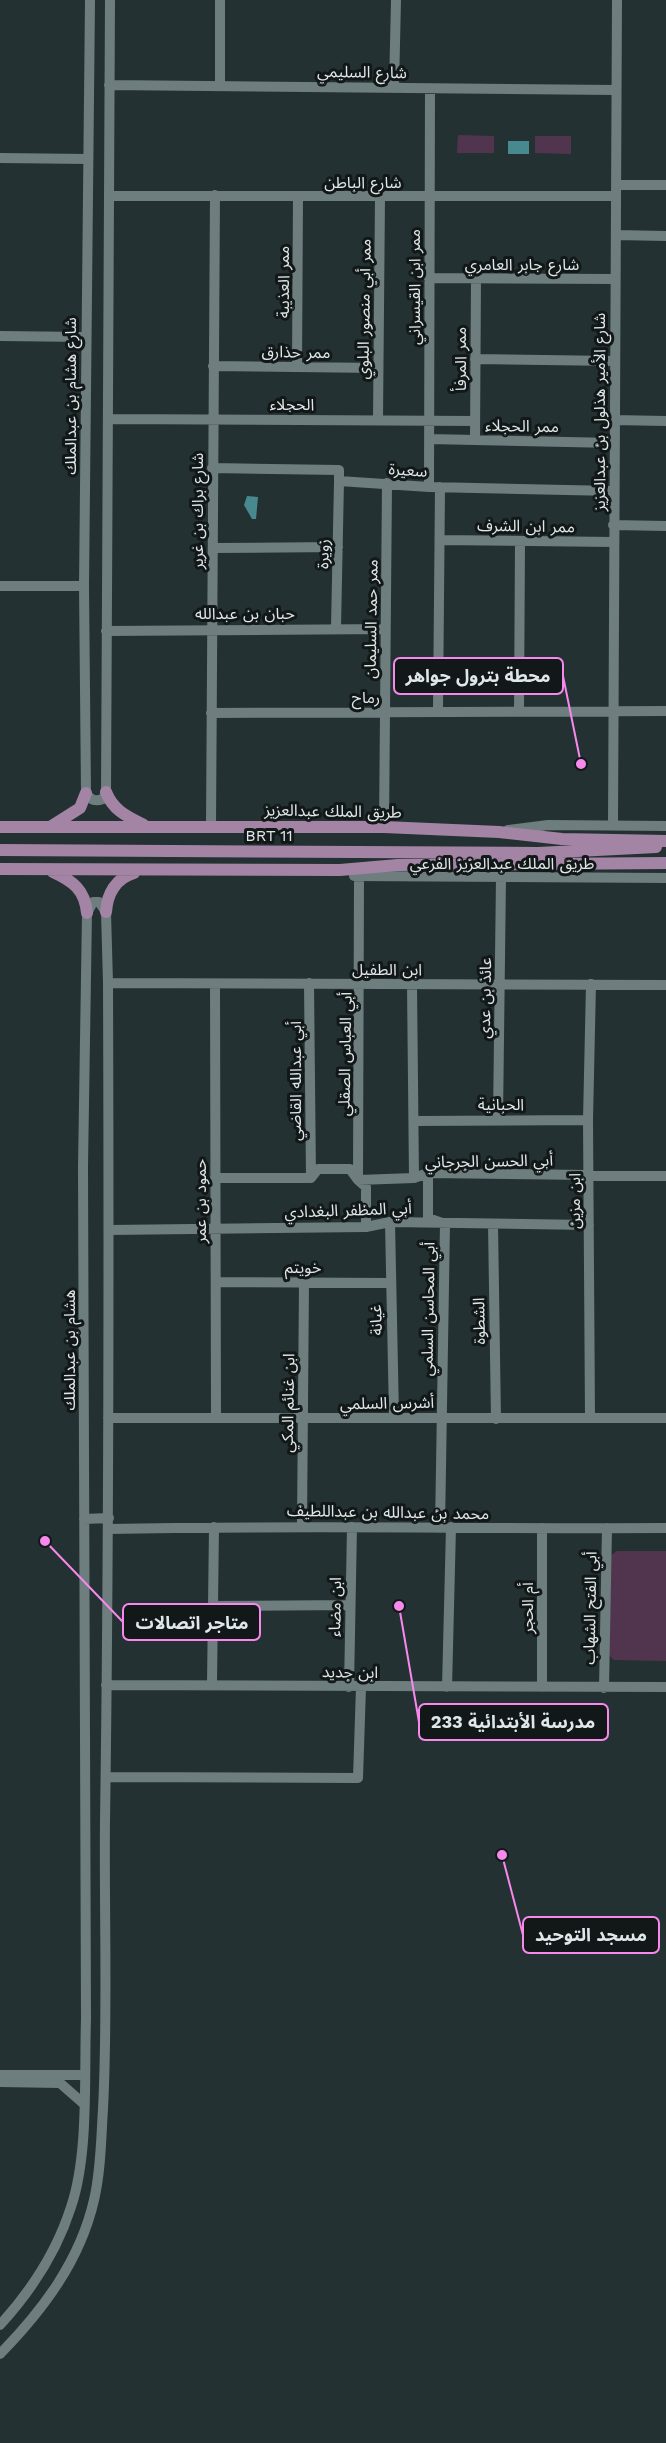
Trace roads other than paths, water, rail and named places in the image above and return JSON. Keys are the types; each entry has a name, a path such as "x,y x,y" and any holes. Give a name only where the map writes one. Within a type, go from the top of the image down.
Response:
{"main road":[{"path":"106,792 111,805 118,811 147,826"},
{"path":"47,828 80,808 86,793"},
{"name":"طريق الملك عبدالعزيز","path":"0,827 384,827 666,843"},
{"name":"BRT 11","path":"538,853 630,850 666,843"},
{"name":"BRT 11","path":"0,850 538,853 615,856 633,863"},
{"path":"0,869 340,870 398,865 666,863"},
{"path":"49,870 75,883 84,897 87,913"},
{"path":"106,912 114,887 126,875 145,870"}],"street":[{"name":"شارع هشام بن عبدالملك","path":"86,793 85,337 90,0"},
{"path":"86,793 92,800 98,801 106,792 110,419 110,0"},
{"path":"220,0 220,84"},
{"path":"394,88 396,0"},
{"name":"شارع الأمير هذلول بن عبدالعزيز","path":"613,825 617,0"},
{"name":"شارع السليمي","path":"109,85 220,84 430,89 615,90"},
{"name":"ممر ابن القيسراني","path":"430,89 429,439 440,540 438,710"},
{"path":"0,158 88,159"},
{"path":"616,184 666,185"},
{"name":"شارع براك بن غرير","path":"211,826 215,195"},
{"name":"شارع الباطن","path":"110,196 430,198 616,196"},
{"name":"ممر العذيبة","path":"297,367 298,197"},
{"name":"ممر أبي منصور البلوي","path":"378,420 380,197"},
{"path":"616,235 666,236"},
{"name":"شارع جابر العامري","path":"429,278 615,279"},
{"name":"ممر المرفأ","path":"475,440 476,279"},
{"path":"0,336 85,337"},
{"path":"475,360 614,361"},
{"name":"ممر حذارق","path":"213,366 378,368"},
{"name":"الحجلاء","path":"110,419 475,421"},
{"path":"614,420 666,422"},
{"name":"ممر الحجلاء","path":"429,439 614,442"},
{"name":"سعيرة","path":"212,468 339,470 339,481 434,487 613,491"},
{"name":"زويرة","path":"336,628 339,481"},
{"name":"ممر حمد السليمان","path":"384,827 387,483"},
{"path":"613,525 666,526"},
{"name":"ممر ابن الشرف","path":"440,540 613,542"},
{"path":"519,711 520,541"},
{"path":"213,548 338,547"},
{"path":"0,586 84,586"},
{"name":"حبان بن عبدالله","path":"106,631 211,628 385,629"},
{"name":"رماح","path":"211,713 438,710 666,711"},
{"name":"طريق الملك عبدالعزيز الفرعي","path":"499,832 548,825 666,826"},
{"name":"طريق الملك عبدالعزيز الفرعي","path":"340,870 360,877 666,878"},
{"name":"أبي العباس الصقلي","path":"360,877 358,1180 366,1187 366,1227"},
{"name":"عائذ بن عدي","path":"498,1119 501,877"},
{"path":"0,2354 22,2331 57,2285 74,2256 87,2223 99,2169 105,2074 106,1680 109,1524 108,983 106,912 103,905 96,902 90,906 87,913"},
{"name":"هشام بن عبدالملك","path":"0,2325 49,2259 68,2216 77,2185 84,2104 86,2019 83,1167 87,913"},
{"name":"ابن الطفيل","path":"108,983 412,985 500,982 666,985"},
{"name":"أبي عبدالله القاضي","path":"309,983 311,1178"},
{"name":"حمود بن عمر","path":"215,984 216,1418"},
{"name":"ابن مزين","path":"590,1418 588,1120 591,984"},
{"path":"412,985 414,1178"},
{"name":"الحبانية","path":"414,1121 588,1120"},
{"name":"أبي الحسن الجرجاني","path":"215,1178 311,1178 318,1168 350,1168 358,1180 414,1178 428,1173 666,1176"},
{"name":"أبي المحاسن السلمي","path":"428,1173 428,1218 445,1224 441,1417 446,1528 447,1687"},
{"name":"أبي المظفر البغدادي","path":"109,1230 366,1227 390,1222 589,1225"},
{"name":"غيانة","path":"390,1222 394,1416"},
{"name":"الشطوة","path":"493,1224 496,1419"},
{"name":"خويتم","path":"216,1282 390,1283"},
{"name":"ابن غنائم المكي","path":"302,1525 304,1282"},
{"name":"أشرس السلمي","path":"108,1418 303,1419 394,1416 496,1419 666,1418"},
{"name":"محمد بن عبدالله بن عبداللطيف","path":"84,1519 109,1524 214,1527 302,1525 446,1528 666,1528"},
{"path":"212,1684 214,1527"},
{"name":"ابن مضاء","path":"349,1687 352,1527"},
{"name":"أم الحجر","path":"542,1528 542,1687"},
{"name":"أبي الفتح الشهاب","path":"604,1688 607,1528"},
{"path":"213,1606 349,1605"},
{"name":"ابن جديد","path":"84,1677 106,1680 349,1687 666,1687"},
{"path":"107,1776 358,1778 361,1687"},
{"path":"85,1846 105,1845"},
{"path":"86,2019 105,2018"},
{"path":"0,2075 84,2075"},
{"path":"0,2082 60,2083 84,2104"}],"water":[{"path":"508,141 529,141 529,154 508,154"},
{"path":"247,496 258,497 256,519 252,519 244,505"}],"place":[{"name":"محطة بترول جواهر","path":"581,764"},
{"name":"متاجر اتصالات","path":"45,1541"},
{"name":"مدرسة الأبتدائية 233","path":"399,1606"},
{"name":"مسجد التوحيد","path":"502,1855"}]}
